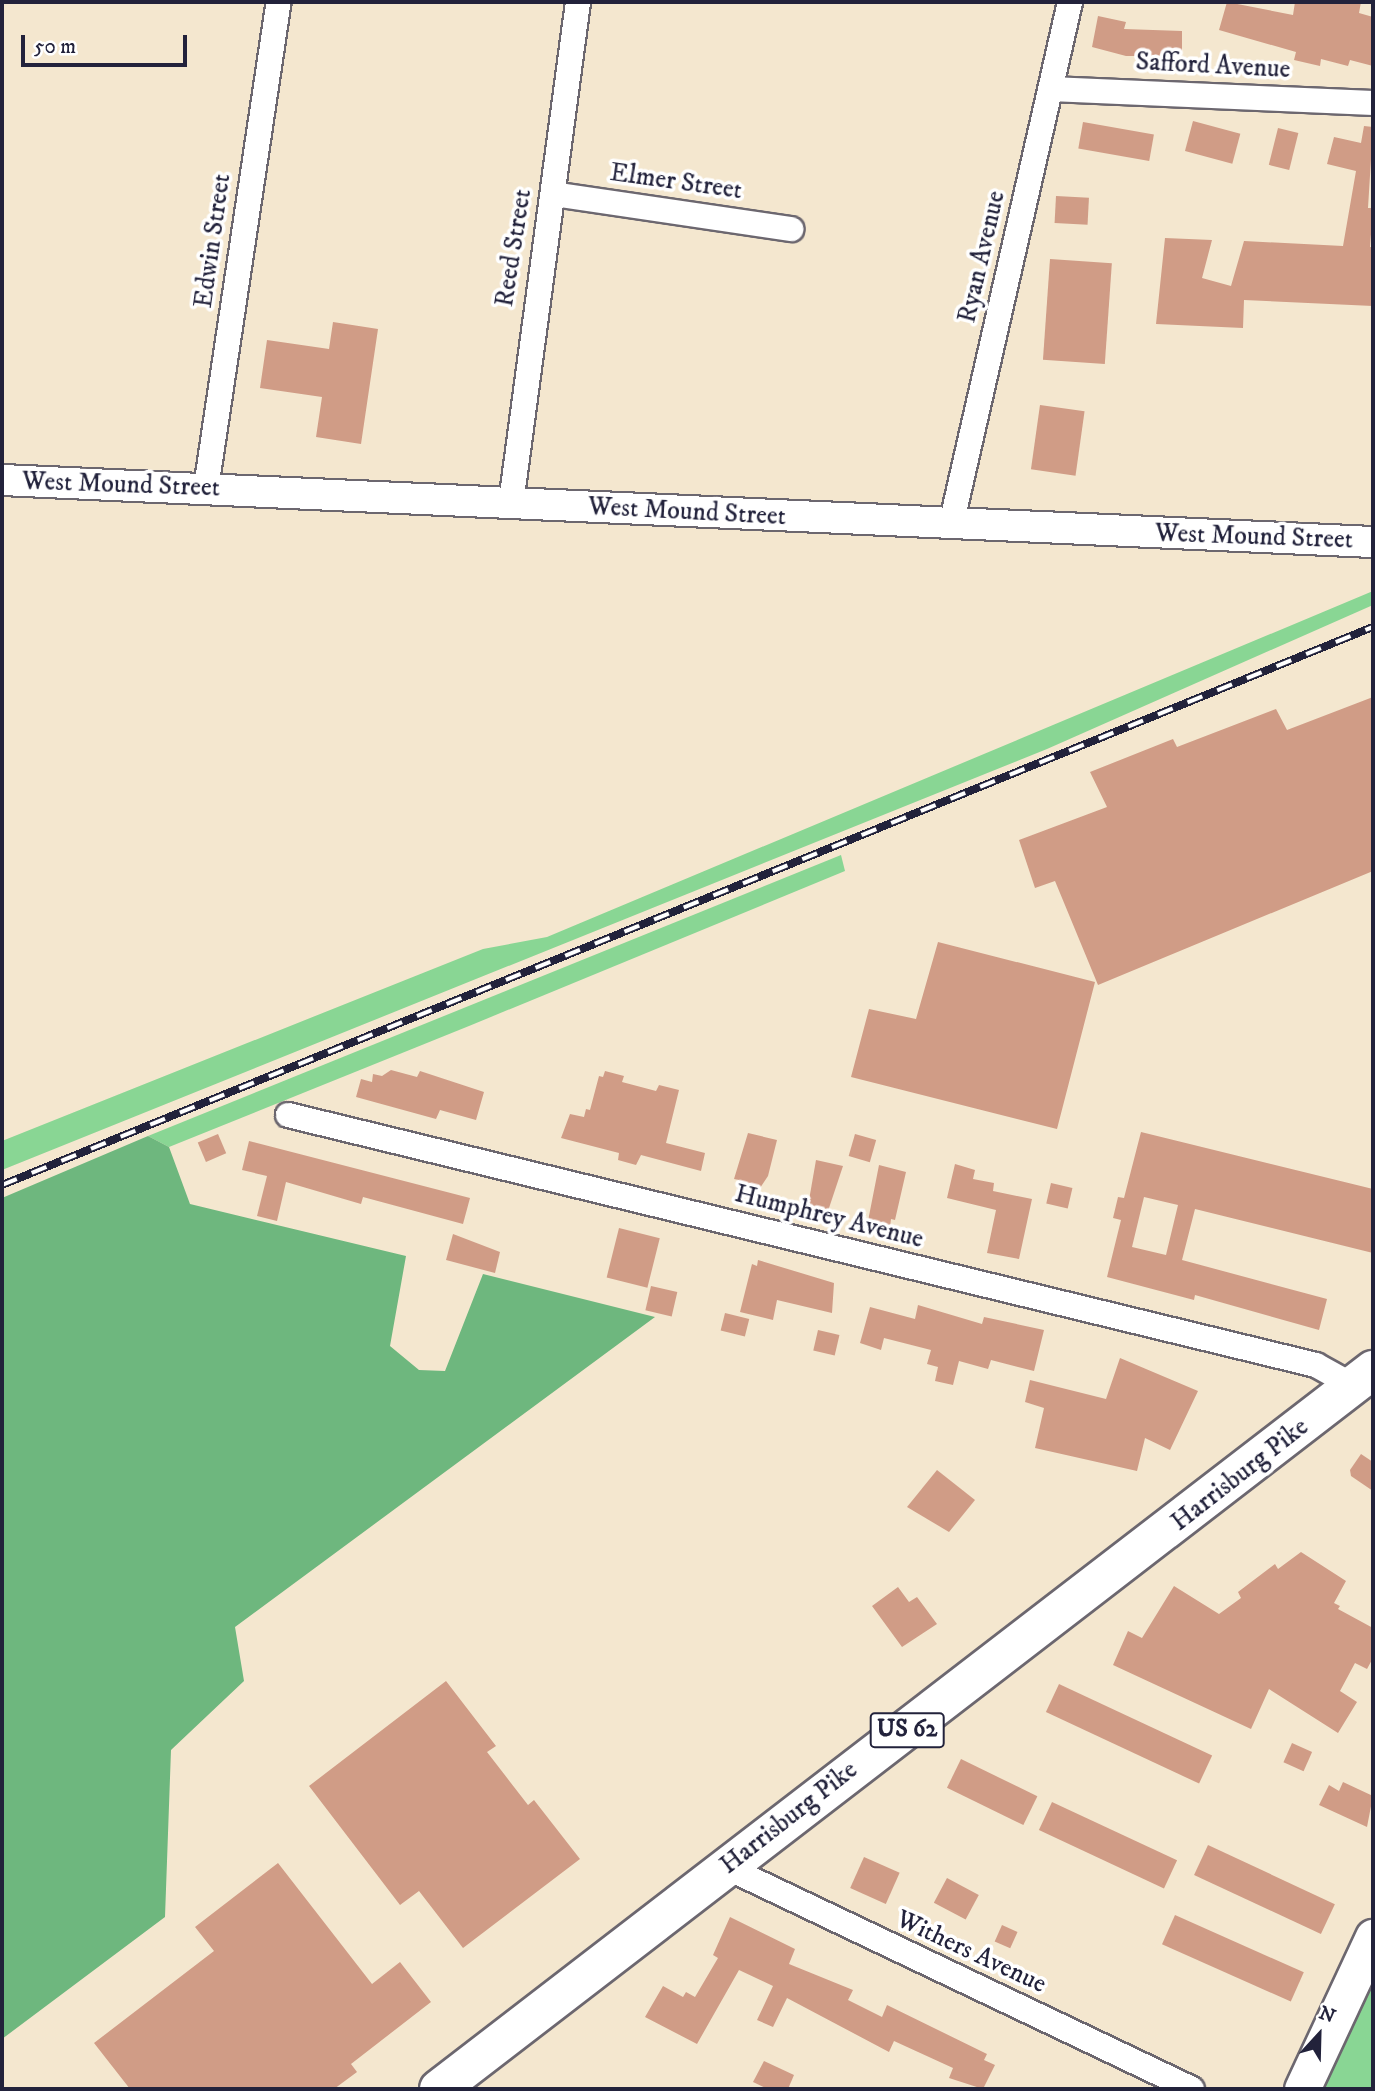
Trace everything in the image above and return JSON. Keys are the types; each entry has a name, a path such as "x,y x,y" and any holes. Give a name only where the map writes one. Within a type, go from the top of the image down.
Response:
{"main road":[{"name":"Harrisburg Pike","path":"439,2089 726,1867 959,1693 1363,1378"},
{"path":"1302,2089 1373,1937"}],"street":[{"name":"Edwin Street","path":"206,488 279,2"},
{"name":"Reed Street","path":"511,503 578,2"},
{"name":"Ryan Avenue","path":"951,525 1070,2"},
{"name":"Safford Avenue","path":"1051,89 1373,103"},
{"name":"Elmer Street","path":"553,194 791,229"},
{"name":"West Mound Street","path":"2,480 1373,542"},
{"name":"Humphrey Avenue","path":"288,1115 1363,1378"},
{"name":"Withers Avenue","path":"726,1867 1192,2089"}],"green space":[{"path":"1373,591 1373,605 1047,749 2,1170 2,1141 483,949 547,937"},
{"path":"841,855 845,871 469,1026 169,1147 148,1136"},
{"path":"148,1136 169,1147 190,1204 406,1256 390,1346 419,1370 445,1371 483,1274 655,1317 235,1627 244,1681 171,1750 165,1917 2,2039 2,1198"},
{"path":"1373,1968 1373,2089 1316,2089"}],"building":[{"path":"1227,2 1293,15 1295,2 1361,2 1359,13 1373,17 1373,66 1350,60 1348,66 1321,59 1320,66 1294,60 1296,52 1219,30"},
{"path":"1098,16 1126,22 1124,29 1182,31 1182,56 1126,56 1092,47"},
{"path":"1193,121 1240,134 1232,164 1185,151"},
{"path":"1083,122 1154,135 1149,161 1078,149"},
{"path":"1364,126 1373,127 1368,208 1373,208 1370,247 1373,247 1373,306 1244,300 1243,328 1156,324 1165,238 1212,240 1202,278 1231,286 1244,241 1343,246 1356,171 1327,164 1334,137 1361,143"},
{"path":"1278,128 1298,133 1289,170 1269,165"},
{"path":"1056,196 1089,198 1088,225 1055,223"},
{"path":"1050,259 1112,263 1105,364 1043,360"},
{"path":"333,322 378,329 361,444 316,437 322,397 260,388 267,340 329,349"},
{"path":"1040,405 1085,411 1076,476 1031,469"},
{"path":"1373,697 1373,871 1098,985 1055,881 1035,888 1019,840 1107,807 1090,772 1173,739 1177,747 1276,709 1287,730"},
{"path":"938,942 1095,982 1057,1129 851,1077 869,1009 916,1019"},
{"path":"391,1070 417,1077 420,1071 484,1092 476,1120 440,1110 436,1119 356,1097 361,1079 372,1082 373,1074 382,1076"},
{"path":"605,1071 624,1076 622,1082 656,1091 659,1085 679,1090 666,1143 705,1153 701,1171 641,1155 636,1165 618,1160 619,1153 561,1138 570,1114 584,1117 586,1109 590,1110 599,1076 603,1077"},
{"path":"1141,1132 1373,1189 1373,1253 1195,1209 1182,1260 1327,1299 1319,1330 1195,1295 1194,1300 1107,1277 1121,1220 1113,1218 1118,1197 1124,1198","holes":["1144,1197 1178,1205 1166,1255 1132,1247"]},
{"path":"748,1133 777,1140 768,1176 756,1194 737,1190 739,1180 734,1179"},
{"path":"218,1134 226,1153 206,1162 198,1143"},
{"path":"855,1134 876,1140 870,1162 849,1156"},
{"path":"249,1141 470,1198 463,1224 363,1197 361,1204 286,1182 277,1221 257,1216 267,1176 242,1170"},
{"path":"816,1160 843,1166 828,1211 808,1206"},
{"path":"955,1164 975,1170 973,1179 994,1183 993,1191 1032,1199 1019,1259 987,1253 996,1210 947,1198"},
{"path":"879,1165 906,1172 895,1220 891,1219 890,1227 868,1221"},
{"path":"1051,1183 1072,1188 1068,1208 1046,1203"},
{"path":"619,1228 660,1238 647,1288 607,1277"},
{"path":"453,1234 500,1252 495,1273 446,1260"},
{"path":"758,1260 834,1283 832,1313 777,1300 773,1320 740,1312 752,1264 757,1266"},
{"path":"651,1286 677,1292 672,1316 645,1310"},
{"path":"918,1305 982,1324 984,1317 1044,1330 1034,1371 991,1360 988,1369 959,1361 953,1385 935,1381 938,1367 927,1364 931,1350 884,1338 881,1350 860,1343 870,1307 915,1319"},
{"path":"725,1313 749,1319 745,1337 721,1330"},
{"path":"818,1330 839,1335 835,1355 813,1350"},
{"path":"1120,1358 1198,1391 1170,1450 1145,1438 1137,1471 1035,1448 1044,1408 1025,1402 1030,1380 1106,1399"},
{"path":"1361,1454 1373,1462 1373,1491 1351,1476 1350,1470"},
{"path":"937,1470 975,1500 949,1532 907,1507"},
{"path":"1301,1552 1346,1581 1334,1603 1340,1606 1338,1609 1373,1628 1373,1658 1367,1669 1355,1663 1340,1691 1357,1702 1338,1733 1269,1689 1251,1729 1113,1665 1128,1631 1142,1638 1174,1586 1219,1614 1241,1598 1238,1592 1275,1564 1278,1569"},
{"path":"898,1587 909,1602 917,1597 937,1624 902,1647 872,1606"},
{"path":"446,1681 496,1746 487,1752 528,1805 534,1800 580,1859 463,1948 419,1891 400,1905 309,1786"},
{"path":"1059,1684 1212,1755 1199,1784 1046,1712"},
{"path":"1292,1743 1312,1752 1304,1771 1283,1762"},
{"path":"961,1759 1037,1796 1023,1825 947,1788"},
{"path":"1343,1782 1373,1796 1367,1827 1319,1805 1329,1785 1339,1791"},
{"path":"1052,1802 1177,1860 1164,1888 1039,1830"},
{"path":"1208,1845 1335,1904 1321,1934 1194,1875"},
{"path":"864,1857 900,1873 886,1904 850,1888"},
{"path":"278,1863 372,1984 400,1962 431,2002 351,2064 357,2072 334,2089 130,2089 94,2043 214,1951 195,1927"},
{"path":"947,1878 979,1895 966,1920 934,1903"},
{"path":"1175,1915 1304,1972 1291,2002 1162,1944"},
{"path":"730,1917 795,1949 789,1964 853,1990 848,2000 882,2017 887,2005 987,2054 984,2060 995,2065 983,2089 949,2078 953,2068 894,2041 889,2052 787,1998 773,2027 757,2020 773,1986 739,1970 697,2044 645,2017 663,1986 683,1997 686,1992 695,1997 718,1958 713,1955"},
{"path":"1002,1925 1018,1932 1010,1948 995,1941"},
{"path":"764,2061 794,2075 788,2089 768,2089 753,2082"}],"railway":[{"path":"2,1185 1373,627"}]}
